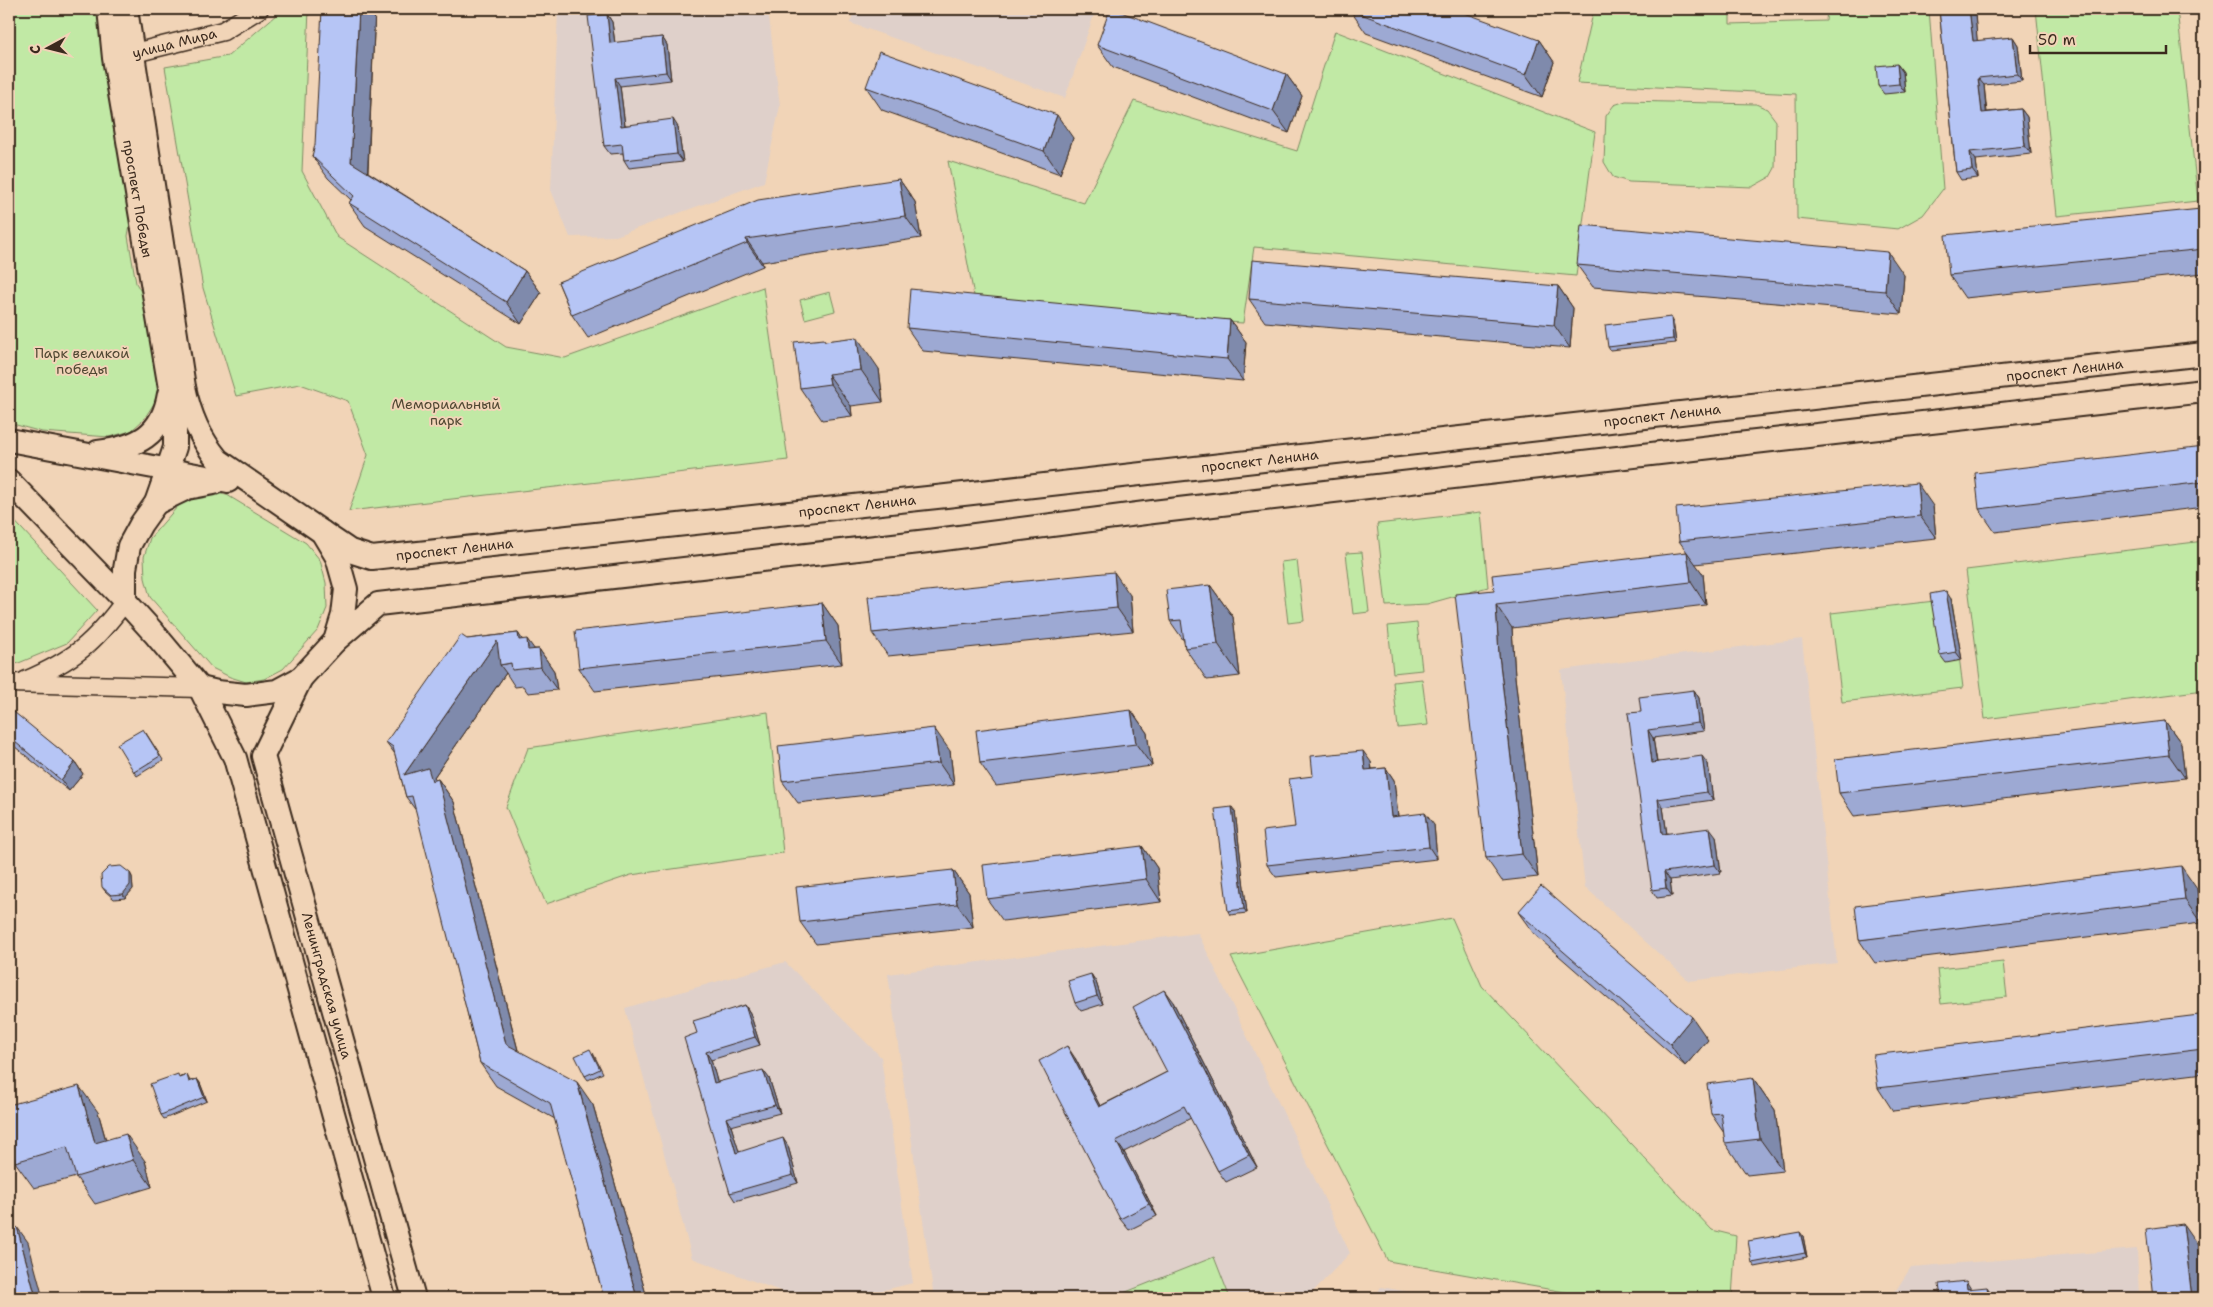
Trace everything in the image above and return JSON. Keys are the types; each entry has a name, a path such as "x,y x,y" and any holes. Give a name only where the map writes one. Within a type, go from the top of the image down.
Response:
{"main road":[{"name":"проспект Победы","path":"109,9 123,56 177,388"},
{"name":"проспект Победы","path":"123,56 126,9"},
{"name":"проспект Ленина","path":"177,388 194,423 218,460 350,552 372,558 946,496 2204,354"},
{"path":"84,453 123,449 142,441 157,424 177,388"},
{"path":"125,601 125,570 130,546 141,524 156,503 175,447 177,388"},
{"path":"200,688 246,696 277,691 301,678 335,642 378,604 928,541 1153,512 2204,391"},
{"path":"9,440 228,481 268,494"},
{"name":"Ленинградская улица","path":"9,481 154,632 200,688 235,758 384,1298"},
{"path":"156,503 187,488 228,481"},
{"path":"322,532 337,557 346,589 343,615 335,642"},
{"name":"Ленинградская улица","path":"301,678 263,756 414,1298"}],"street":[{"name":"улица Мира","path":"123,56 223,31 258,9"},
{"path":"14,683 56,668 83,649 105,628 125,601"},
{"path":"14,683 200,688"}],"shaded area":[{"path":"558,9 768,9 780,106 764,182 616,236 570,237 551,190"},
{"path":"855,9 1096,9 1065,98 850,23"},
{"path":"1802,639 1837,963 1689,981 1585,887 1561,670"},
{"path":"1198,933 1350,1253 1307,1298 934,1298 888,974"},
{"path":"785,962 881,1057 913,1283 851,1298 799,1298 692,1258 625,1008"},
{"path":"2137,1249 2139,1298 1891,1298 1911,1267"},
{"path":"1381,1287 1442,1298 1374,1298"}],"green space":[{"name":"Парк великой победы","path":"9,9 101,9 132,212 128,236 136,283 149,306 161,387 155,402 144,419 131,431 109,437 42,432 9,423"},
{"name":"Мемориальный парк","path":"283,9 309,9 302,171 337,237 506,347 565,358 763,287 788,460 349,511 368,455 348,401 300,384 236,396 203,288 165,67 228,56"},
{"path":"1594,9 1730,9 1730,24 1826,21 1827,9 1929,9 1943,189 1923,215 1898,229 1797,219 1796,94 1577,83"},
{"path":"2036,9 2177,9 2198,201 2057,216"},
{"path":"1335,31 1595,132 1576,276 1254,247 1243,323 976,306 948,161 1084,203 1134,101 1297,151"},
{"path":"1626,101 1756,104 1767,109 1776,121 1775,168 1770,177 1752,187 1629,182 1613,177 1604,162 1606,116 1614,105"},
{"path":"830,292 835,311 805,319 800,300"},
{"path":"210,492 227,495 306,543 320,560 326,583 327,608 318,630 283,669 264,679 246,682 212,668 150,597 145,578 144,557 150,538 178,506 192,497"},
{"path":"1481,512 1488,587 1427,604 1386,606 1377,524"},
{"path":"9,515 97,610 67,643 9,667"},
{"path":"2204,541 2204,690 1985,719 1966,570"},
{"path":"1362,552 1369,612 1353,614 1346,553"},
{"path":"1297,560 1304,621 1288,623 1281,562"},
{"path":"1952,599 1963,688 1842,702 1831,613"},
{"path":"1417,623 1422,670 1393,673 1388,626"},
{"path":"1422,679 1428,725 1398,728 1393,682"},
{"path":"768,712 783,853 631,875 546,904 506,807 528,748"},
{"path":"1452,918 1482,986 1712,1230 1736,1236 1732,1298 1599,1298 1388,1261 1231,957"},
{"path":"2003,962 2007,997 1941,1004 1937,969"},
{"path":"1214,1257 1230,1298 1111,1298"}],"building":[{"path":"322,9 359,9 351,162 525,271 506,302 349,203 354,196 312,156 315,145"},
{"path":"1110,9 1286,74 1273,111 1097,45"},
{"path":"1350,9 1454,9 1539,40 1526,75"},
{"path":"1939,9 1969,9 1973,41 2013,37 2017,74 1978,78 1982,113 2021,109 2025,146 1970,152 1972,170 1956,172"},
{"path":"2201,9 2204,9 2204,39"},
{"path":"607,14 610,43 662,37 666,72 615,78 621,126 673,119 677,154 624,160 622,144 604,146 588,16"},
{"path":"879,51 1057,115 1044,151 866,87"},
{"path":"1897,64 1899,84 1878,86 1876,66"},
{"path":"899,179 905,216 746,239 747,243 572,315 558,282 758,200"},
{"path":"2201,209 2204,249 1949,275 1945,235"},
{"path":"1581,225 1888,252 1885,291 1577,265"},
{"path":"1252,260 1558,286 1554,325 1249,299"},
{"path":"910,289 1230,320 1227,359 907,328"},
{"path":"1671,317 1673,339 1608,347 1605,325"},
{"path":"857,337 861,370 828,374 830,384 800,388 794,342"},
{"path":"2204,446 2204,482 1979,509 1975,473"},
{"path":"1917,483 1920,516 1679,541 1676,508"},
{"path":"1687,552 1691,582 1496,605 1499,655 1522,854 1486,858 1455,594 1494,590 1492,575"},
{"path":"1114,572 1117,608 872,633 868,597"},
{"path":"1210,585 1218,644 1185,648 1181,620 1170,621 1166,590"},
{"path":"1946,591 1956,652 1940,655 1930,594"},
{"path":"822,603 826,641 579,668 575,631"},
{"path":"518,633 519,640 527,639 528,650 539,649 541,667 512,670 511,663 500,665 497,641 404,775 428,768 432,781 438,779 506,1044 577,1082 637,1298 604,1298 550,1103 480,1063 412,796 406,797 393,747 386,742 461,635 467,639"},
{"path":"1694,690 1698,723 1648,730 1652,763 1702,756 1707,792 1658,799 1662,834 1710,828 1715,865 1664,872 1666,888 1652,890 1628,713 1641,712 1639,697"},
{"path":"9,708 75,762 61,780 9,737"},
{"path":"1131,710 1136,744 980,763 976,730"},
{"path":"2165,721 2169,755 1839,793 1835,759"},
{"path":"934,728 939,763 782,781 778,746"},
{"path":"143,729 160,756 134,772 117,744"},
{"path":"1363,751 1365,770 1386,768 1391,817 1425,813 1429,847 1267,865 1263,831 1295,827 1289,779 1313,776 1311,756"},
{"path":"1232,807 1244,909 1228,911 1215,809"},
{"path":"1142,846 1146,879 987,899 983,865"},
{"path":"121,866 130,873 130,885 123,894 111,895 102,887 101,875 109,867"},
{"path":"2181,866 2185,900 1859,940 1855,906"},
{"path":"953,870 957,904 800,922 796,887"},
{"path":"1541,886 1692,1017 1670,1044 1518,912"},
{"path":"1091,974 1097,996 1075,1003 1068,981"},
{"path":"1164,990 1249,1155 1218,1171 1184,1106 1116,1141 1149,1204 1120,1219 1039,1061 1067,1046 1099,1107 1167,1072 1133,1007"},
{"path":"745,1005 755,1037 706,1052 714,1083 763,1070 775,1105 726,1118 736,1153 783,1138 793,1175 730,1193 684,1038 697,1033 693,1021"},
{"path":"2199,1015 2203,1049 1878,1088 1873,1055"},
{"path":"590,1049 600,1069 585,1076 575,1056"},
{"path":"178,1074 179,1078 187,1075 189,1082 197,1079 204,1097 161,1115 150,1084"},
{"path":"1753,1078 1760,1139 1725,1143 1721,1113 1711,1114 1707,1084"},
{"path":"79,1086 95,1143 126,1134 133,1160 76,1177 67,1147 15,1162 9,1139 9,1105"},
{"path":"2183,1224 2192,1298 2154,1298 2146,1229"},
{"path":"17,1227 36,1298 9,1298 9,1229"},
{"path":"1800,1232 1805,1253 1752,1263 1748,1241"},
{"path":"1966,1281 1967,1289 1987,1287 1989,1298 1941,1298 1939,1284"}]}
